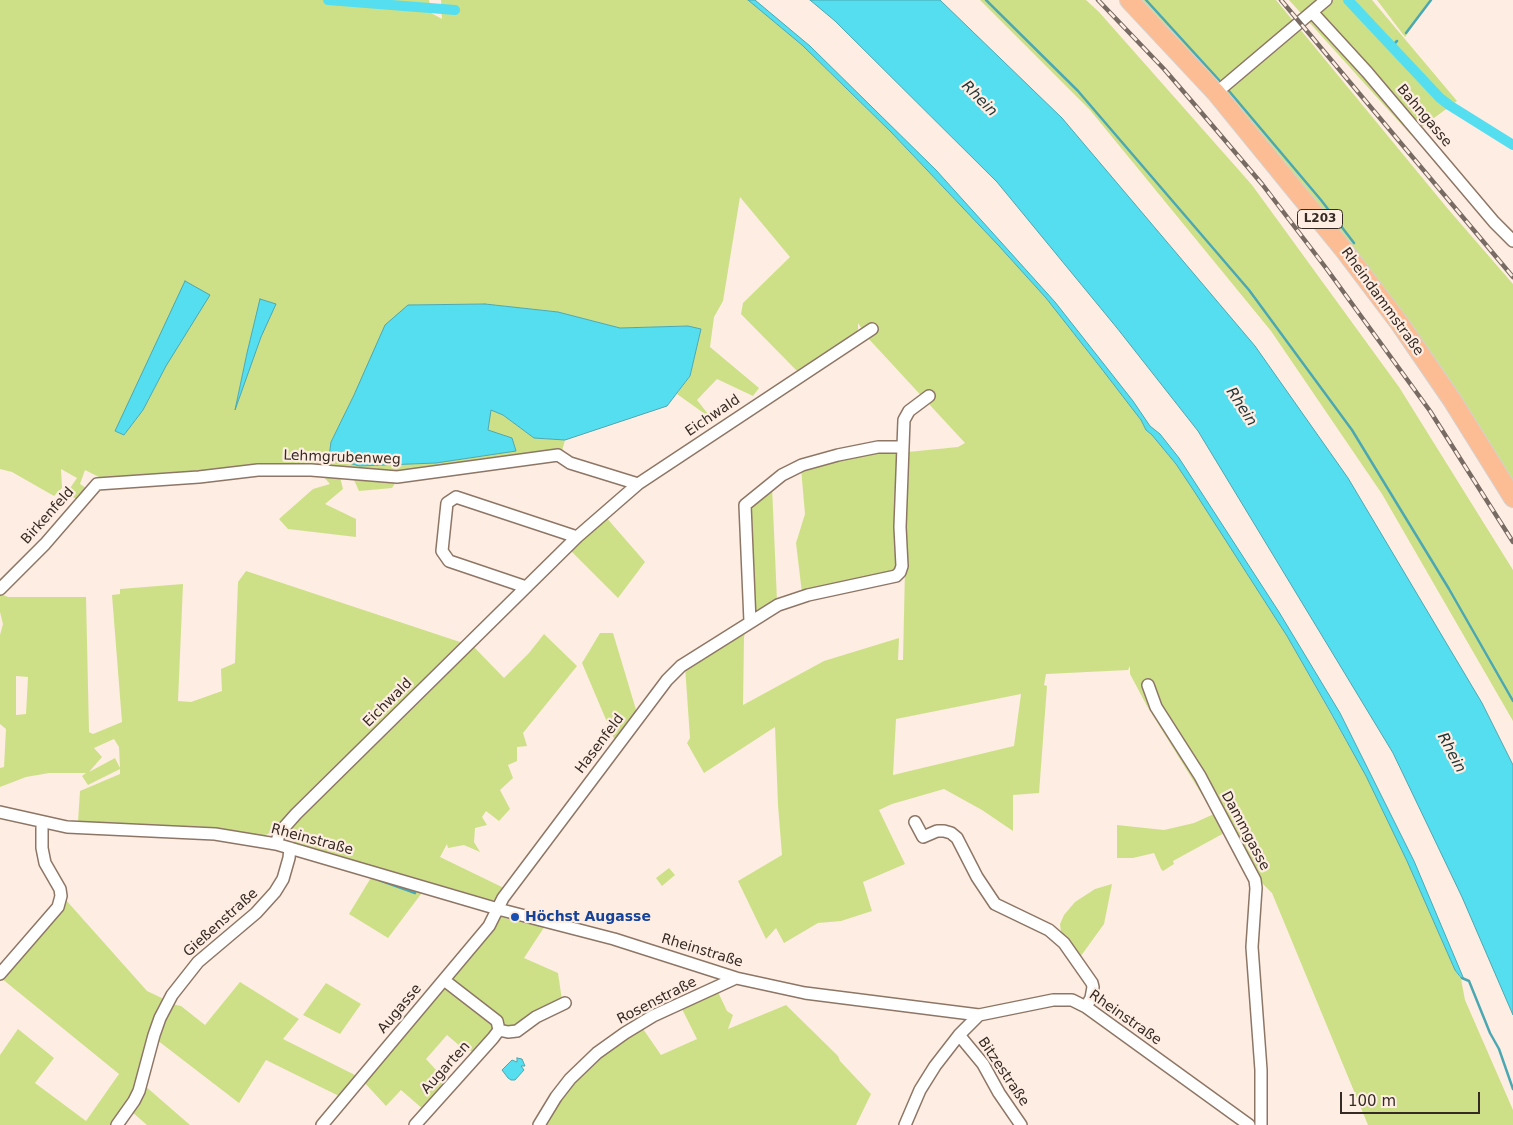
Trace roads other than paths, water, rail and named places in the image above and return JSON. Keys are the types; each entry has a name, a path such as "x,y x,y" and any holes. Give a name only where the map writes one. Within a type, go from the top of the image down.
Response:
{"main road":[{"name":"L203","path":"1129,0 1216,93"},
{"name":"Rheindammstraße","path":"1216,93 1310,207 1394,317 1452,400 1513,498"}],"street":[{"path":"1216,93 1326,0"},
{"name":"Bahngasse","path":"1312,12 1367,72 1494,222 1513,241"},
{"name":"Eichwald","path":"276,844 280,832 296,814 577,537 638,484 872,329"},
{"name":"Hasenfeld","path":"498,909 502,898 667,680 681,666 778,606 808,595 896,576 900,572 902,566 900,527 904,420 909,411 929,396"},
{"path":"750,622 745,505 782,475 802,465 838,454 878,447 903,447"},
{"name":"Lehmgrubenweg","path":"97,484 199,477 258,470 311,470 397,477 558,455 570,463 638,484"},
{"name":"Birkenfeld","path":"0,589 45,544 97,484"},
{"path":"526,587 449,561 442,551 447,503 456,497 577,537"},
{"name":"Dammgasse","path":"1148,685 1156,707 1200,776 1255,880 1252,947 1262,1070 1261,1125"},
{"name":"Rheinstraße","path":"0,812 75,828 215,834 276,844 498,909 614,939 736,978 805,993 979,1015 1053,1000 1072,1000 1086,1007 1249,1125"},
{"path":"0,974 58,907 61,896 60,889 45,863 42,848 42,822"},
{"path":"915,822 923,837 936,831 951,833 957,838 977,877 994,904 1049,930 1064,943 1092,983 1091,998 1086,1007"},
{"name":"Gießenstraße","path":"117,1125 139,1091 154,1035 160,1018 172,995 198,962 256,912 276,892 283,879 290,848"},
{"name":"Augasse","path":"327,1123 489,926 498,909"},
{"name":"Rosenstraße","path":"538,1125 565,1085 597,1052 625,1032 653,1016 736,978"},
{"path":"444,980 497,1021 499,1030 508,1032 516,1031 536,1017 565,1003"},
{"name":"Bitzestraße","path":"905,1125 920,1090 935,1066 979,1015"},
{"name":"Augarten","path":"415,1125 494,1038 499,1030"},
{"name":"Bitzestraße","path":"959,1036 983,1064 999,1093 1021,1125"}],"water":[{"path":"748,0 755,0 810,46 936,170 1055,302 1133,401 1150,426 1160,434 1179,458 1279,612 1340,713 1414,861 1463,977 1462,979 1455,970 1407,861 1366,776 1287,636 1176,464 1146,430 1141,420 1046,298 999,246 891,132 802,45"},
{"name":"Rhein","path":"810,0 940,0 1062,118 1255,346 1348,478 1482,703 1513,765 1513,1015 1462,897 1393,753 1198,431 1117,328 997,182 835,21"},
{"path":"185,281 210,295 166,366 143,410 124,435 115,431"},
{"path":"260,299 276,304 261,337 235,410 247,353"},
{"path":"485,304 558,312 620,328 688,326 701,329 690,376 667,406 565,440 534,438 503,415 491,410 488,430 512,438 516,451 436,463 359,466 329,457 331,442 385,325 408,305"},
{"path":"517,1058 522,1059 525,1066 521,1066 524,1070 515,1080 511,1080 502,1070 512,1060 517,1062"}],"waterway":[{"path":"328,0 455,10"},
{"path":"986,0 1078,91 1249,290 1352,430 1449,589 1513,701"},
{"path":"1146,0 1219,80"},
{"path":"1348,0 1440,98 1513,145"},
{"path":"1406,33 1431,0"},
{"path":"1391,47 1397,41"},
{"path":"1229,91 1321,200 1354,243"},
{"path":"379,880 415,893"},
{"path":"1462,978 1469,981 1490,1033 1499,1049 1513,1089"}],"railway":[{"path":"1098,0 1164,69 1262,184 1430,411 1513,542"},
{"path":"1281,0 1513,277"}],"place":[{"name":"Höchst Augasse","path":"515,917"}]}
